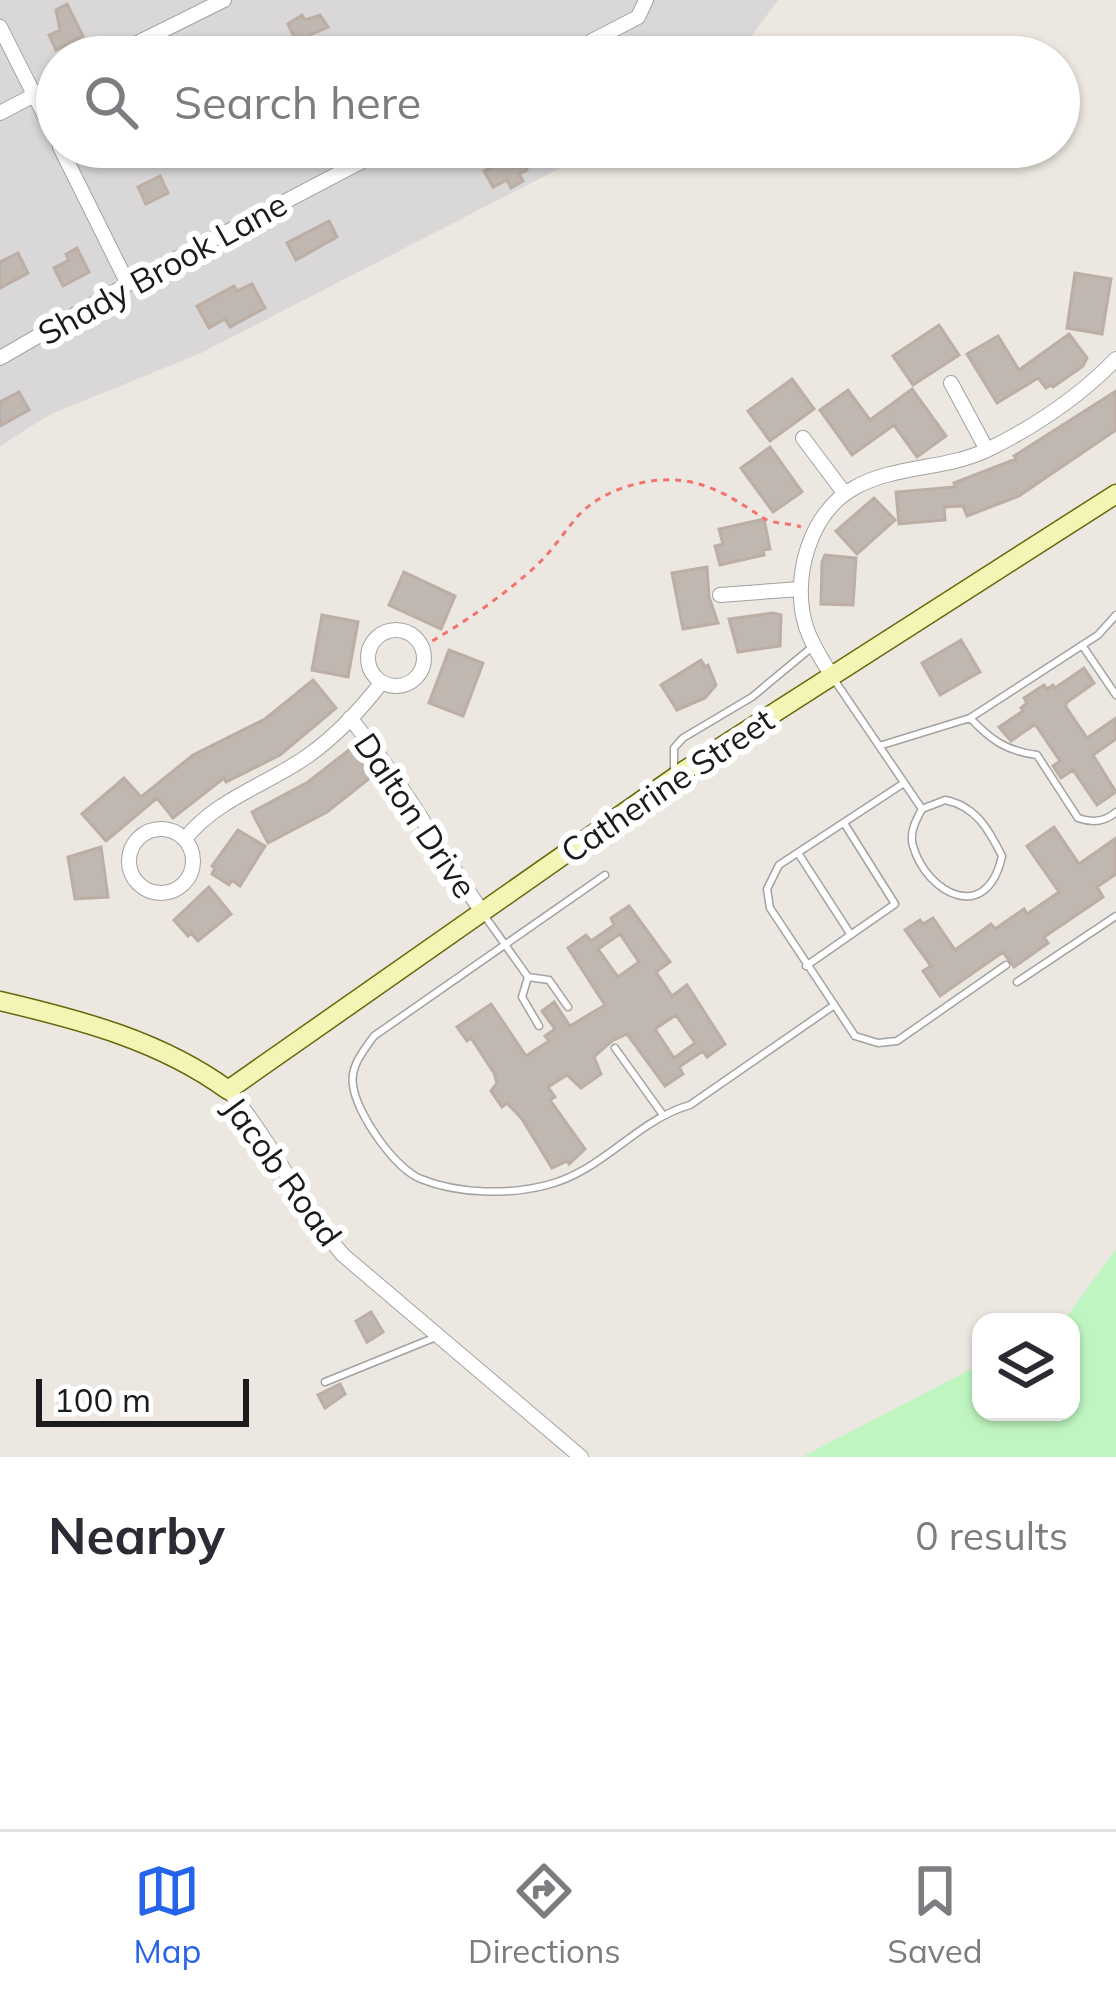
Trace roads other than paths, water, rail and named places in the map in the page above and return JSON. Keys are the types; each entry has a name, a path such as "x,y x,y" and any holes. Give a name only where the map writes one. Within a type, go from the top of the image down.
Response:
{"street":[{"path":"152,36 224,0"},
{"path":"601,36 638,17 646,0"},
{"path":"0,27 36,98"},
{"path":"0,113 34,94"},
{"path":"71,168 128,284"},
{"name":"Shady Brook Lane","path":"0,358 128,284 349,168"},
{"path":"832,676 813,646 800,589 814,532 828,507 845,494 891,474 952,463 987,450 1091,385 1116,358"},
{"path":"951,383 987,450"},
{"path":"803,438 845,494"},
{"name":"Catherine Street","path":"228,1090 675,777 1116,494"},
{"path":"721,595 800,589"},
{"name":"Dalton Drive","path":"396,630 416,638 424,658 416,678 397,686 382,682 370,669 368,658 376,639 396,630"},
{"name":"Dalton Drive","path":"185,839 206,817 308,755 382,682"},
{"name":"Dalton Drive","path":"350,718 391,768 482,912"},
{"path":"163,829 185,839 194,863 183,885 159,893 136,883 128,859 139,837 163,829"},
{"name":"Jacob Road","path":"0,1001 116,1032 194,1065 228,1090 343,1255 581,1457"}],"lane":[{"path":"879,746 970,718 1082,645 1116,615"},
{"path":"1082,645 1116,695"},
{"path":"675,777 674,748 683,738 752,697 813,646"},
{"path":"832,676 922,809"},
{"path":"970,718 1012,752 1037,754 1078,818 1090,822 1116,812"},
{"path":"904,783 779,865 767,890 770,908 855,1036 878,1043 897,1041 1006,965"},
{"path":"945,800 960,803 991,834 1002,856 994,884 979,896 963,897 946,889 925,868 911,843 922,809 945,800"},
{"path":"806,966 896,904 844,823"},
{"path":"798,853 851,935"},
{"path":"605,875 374,1036 355,1064 352,1083 361,1111 387,1150 416,1178 456,1189 508,1191 550,1185 597,1164 663,1115 690,1105 833,1006"},
{"path":"482,912 528,977 549,980 568,1007"},
{"path":"1017,982 1116,916"},
{"path":"528,977 522,997 538,1026"},
{"path":"615,1048 663,1115"},
{"path":"325,1382 439,1336"}]}
